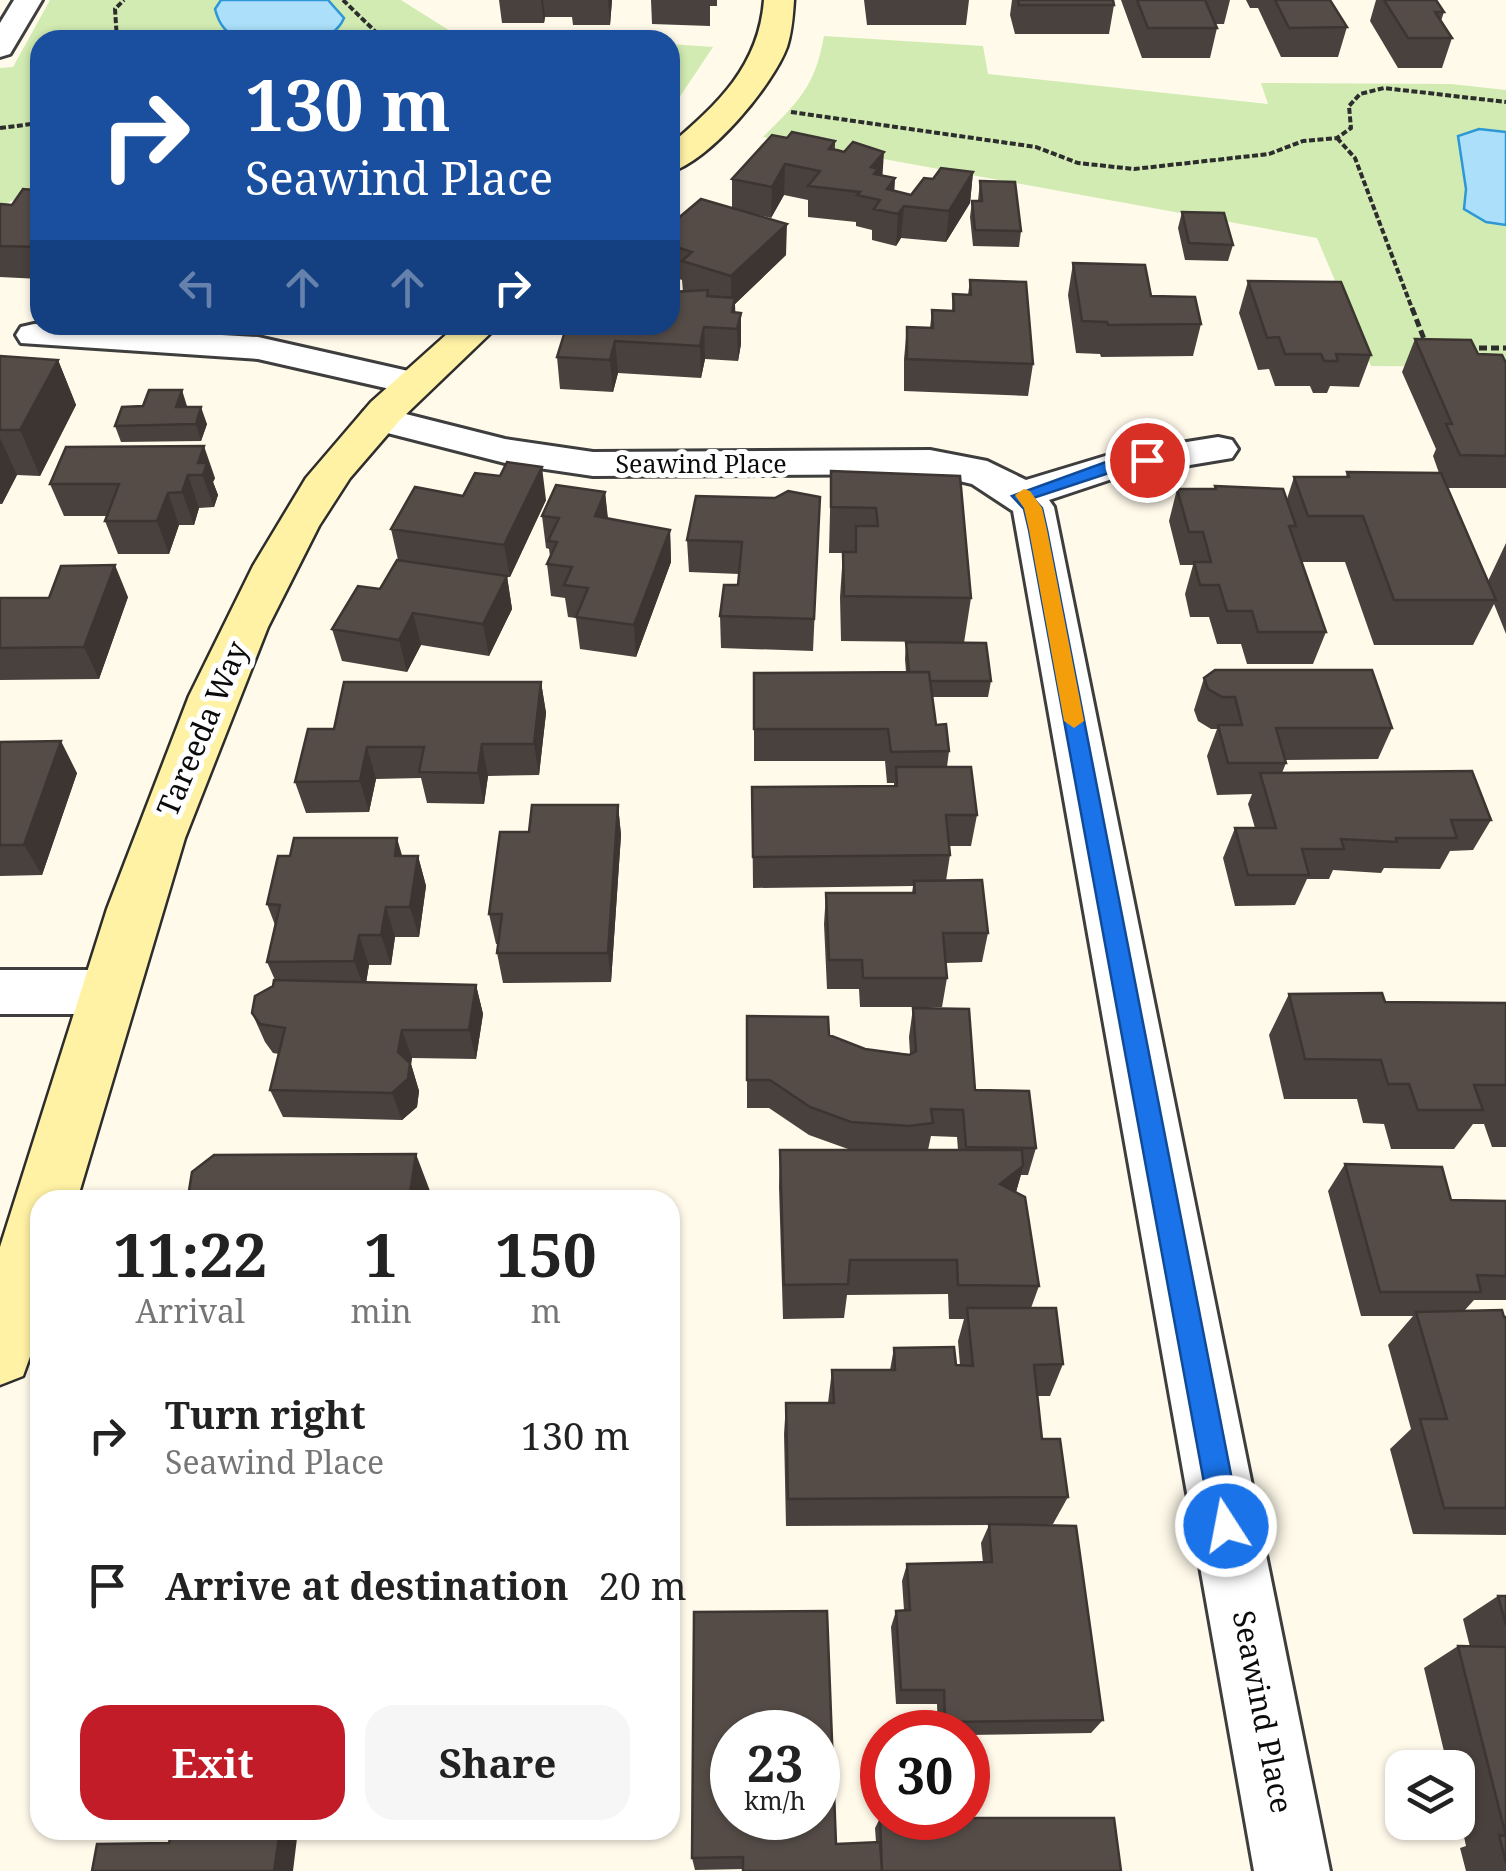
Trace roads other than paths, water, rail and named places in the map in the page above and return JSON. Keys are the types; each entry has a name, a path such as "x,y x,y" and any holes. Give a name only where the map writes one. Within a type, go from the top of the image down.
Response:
{"street":[{"path":"0,48 28,0"},
{"path":"680,153 749,86 775,35 779,0"},
{"name":"Tareeda Way","path":"49,1190 167,811 218,683 300,521 335,469 395,401 469,335"},
{"name":"Seawind Place","path":"25,336 258,348 395,401 504,451 593,464 930,462 989,474 1033,508 1292,1871"},
{"path":"1021,496 1112,466 1218,449"},
{"path":"0,992 108,992"},
{"path":"0,1353 30,1252"}],"water":[{"path":"221,0 328,0 344,18 336,30 226,30 215,9"},
{"path":"1479,129 1506,132 1506,225 1486,222 1464,209 1466,189 1458,136"}]}
